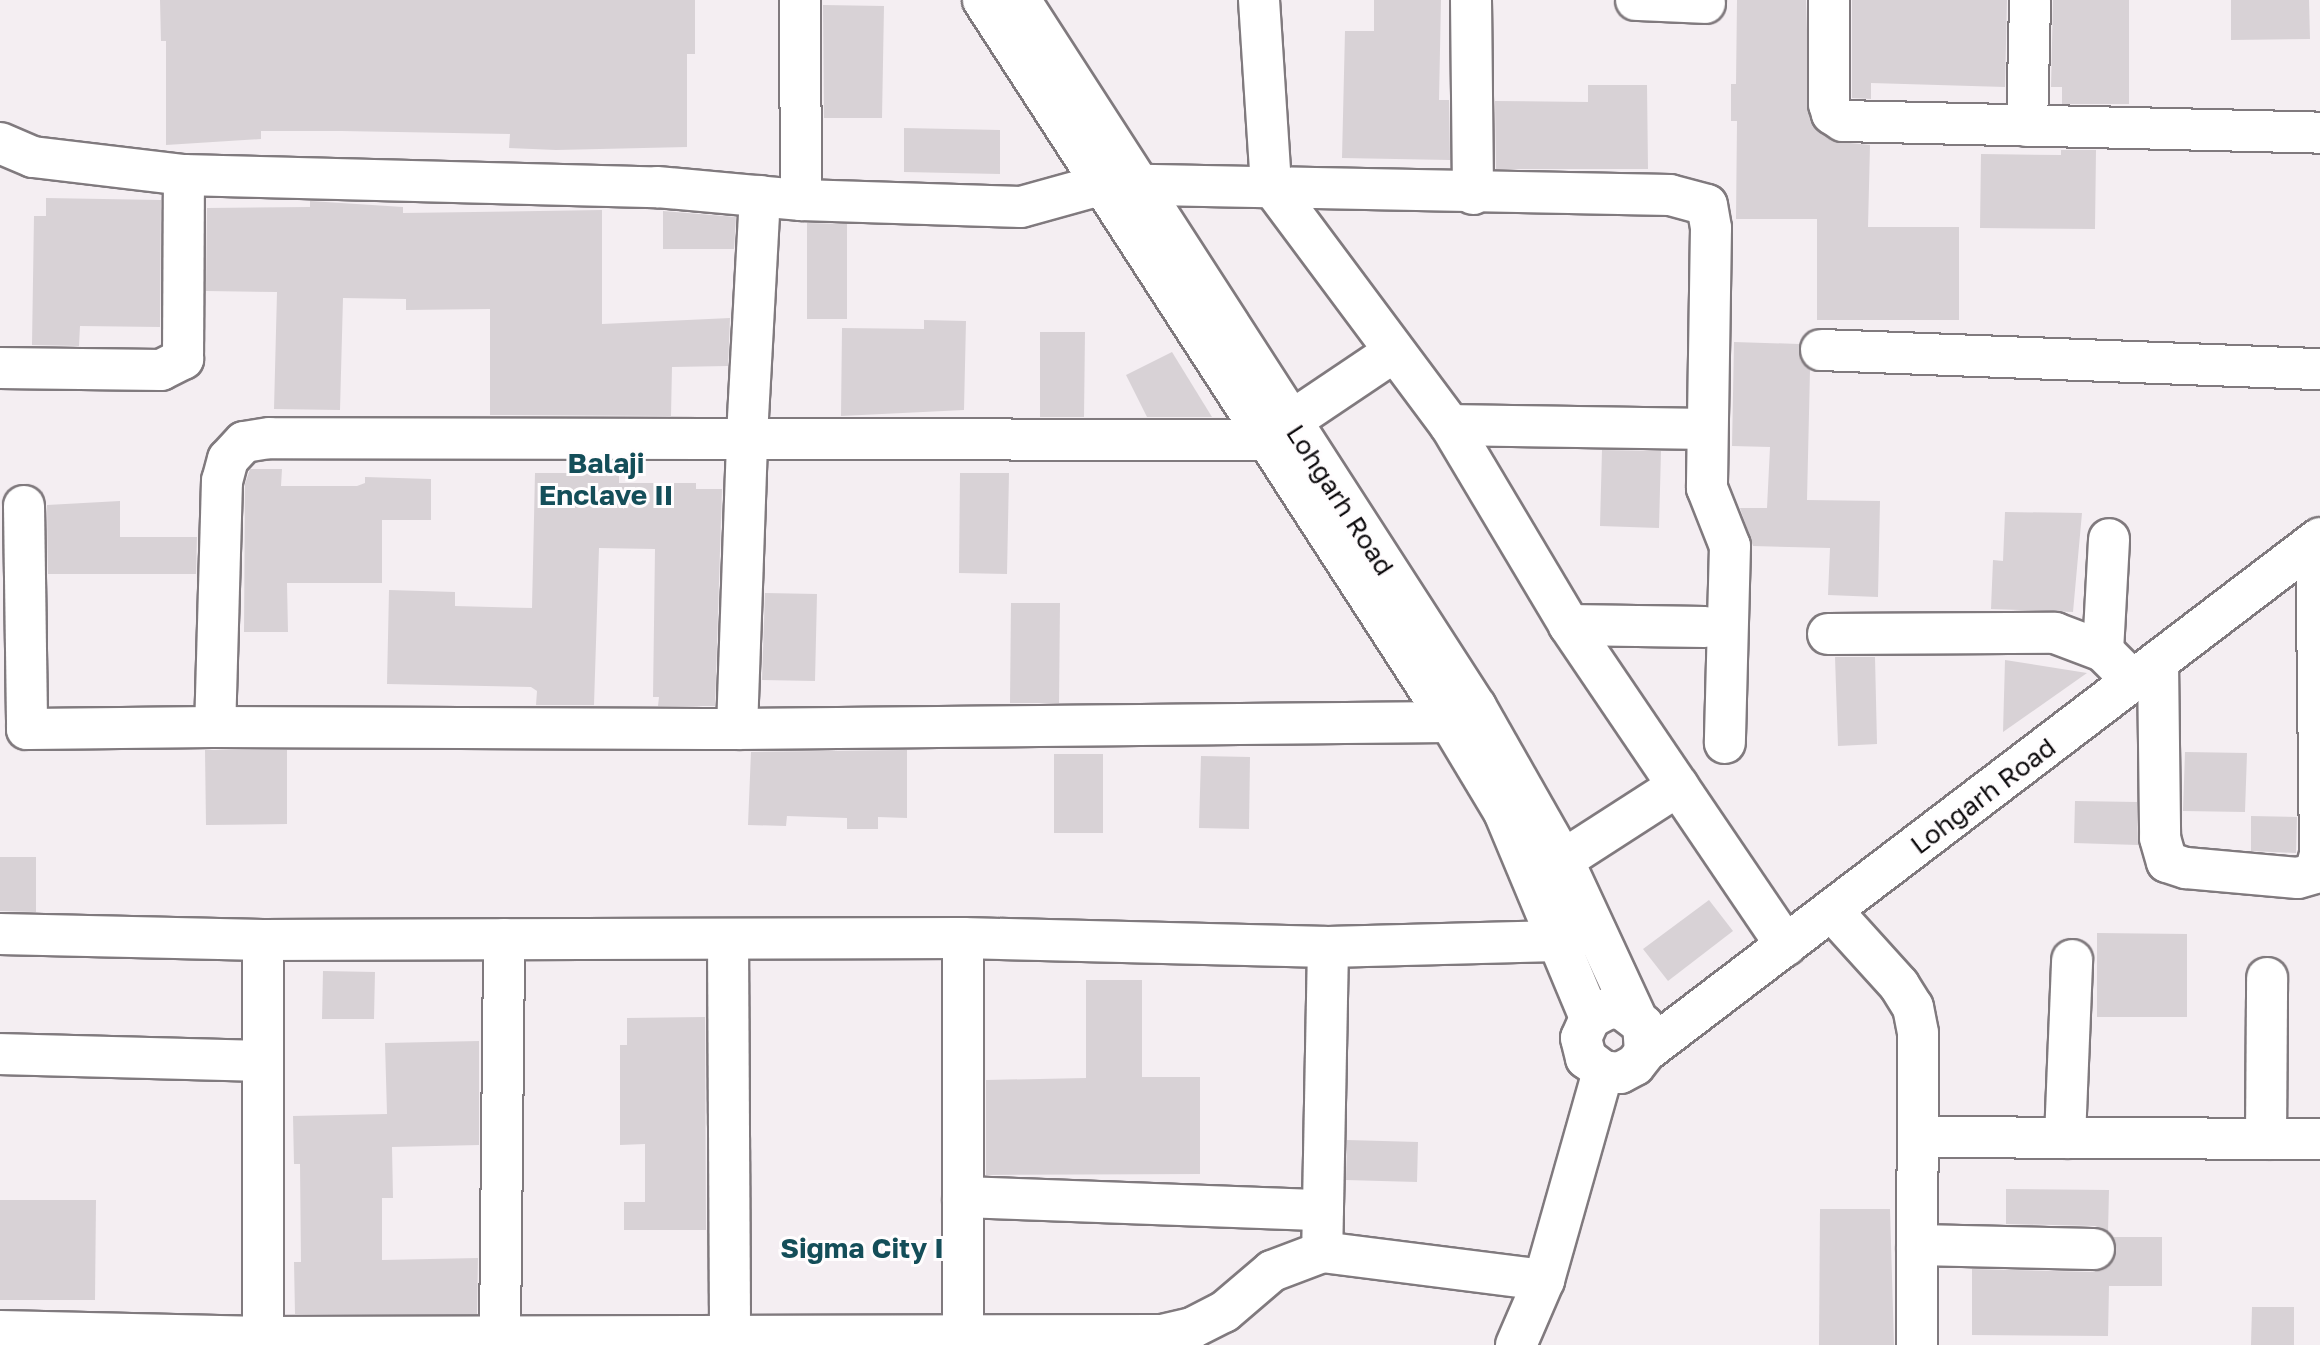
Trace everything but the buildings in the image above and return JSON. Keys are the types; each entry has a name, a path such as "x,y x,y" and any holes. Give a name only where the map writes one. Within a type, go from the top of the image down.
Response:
{"street":[{"path":"800,0 801,200"},
{"path":"983,0 1122,184"},
{"name":"Lohgarh Road","path":"1020,0 1122,184 1277,433 1563,860 1640,1033 1786,946 2318,540"},
{"path":"1259,0 1271,185 1450,425 1569,625 1786,946"},
{"path":"1471,0 1473,194"},
{"path":"1636,0 1705,3"},
{"path":"1829,0 1832,114 1859,123 2320,133"},
{"path":"2027,126 2030,0"},
{"path":"0,143 33,157 184,175 657,187 801,200 1021,207 1122,184 1271,185 1473,194 1670,195 1707,205 1711,228 1705,429 1707,488 1730,546 1725,743"},
{"path":"0,368 161,370 183,359 184,175"},
{"path":"737,729 747,439 760,196"},
{"path":"1821,350 2320,369"},
{"path":"215,727 222,481 228,459 244,442 1277,433 1394,352"},
{"path":"1450,425 1705,429"},
{"path":"24,506 14,730 215,727 737,729 1463,714 1590,1018"},
{"path":"2103,651 2109,539"},
{"path":"1828,634 2055,633 2103,651 2145,672 2160,838 2167,862 2186,868 2298,878 2315,873 2320,854 2318,540"},
{"path":"1569,625 1705,627"},
{"path":"1563,860 1678,786"},
{"path":"1832,911 1880,959 1913,1007 1919,1137 1917,1345"},
{"path":"0,934 263,940 963,938 1328,947 1557,941 1596,930"},
{"path":"963,938 963,1338"},
{"path":"500,1334 504,939"},
{"path":"263,940 263,1341"},
{"path":"728,940 730,1336"},
{"path":"1322,1252 1328,947"},
{"path":"2065,1138 2072,960"},
{"path":"2266,1139 2267,978"},
{"path":"1609,1008 1640,1033 1635,1065 1620,1073 1603,1071 1586,1058 1581,1038 1590,1018 1609,1008"},
{"path":"0,1054 262,1061"},
{"path":"1516,1345 1544,1280 1603,1071"},
{"path":"1919,1137 2320,1139"},
{"path":"963,1197 1323,1210"},
{"path":"1917,1245 2094,1249"},
{"path":"0,1331 263,1341 500,1334 963,1338 1162,1335 1192,1328 1224,1312 1272,1271 1322,1252 1544,1280"}],"district":[{"name":"Balaji Enclave II","path":"606,479"},
{"name":"Sigma City I","path":"862,1248"}]}
